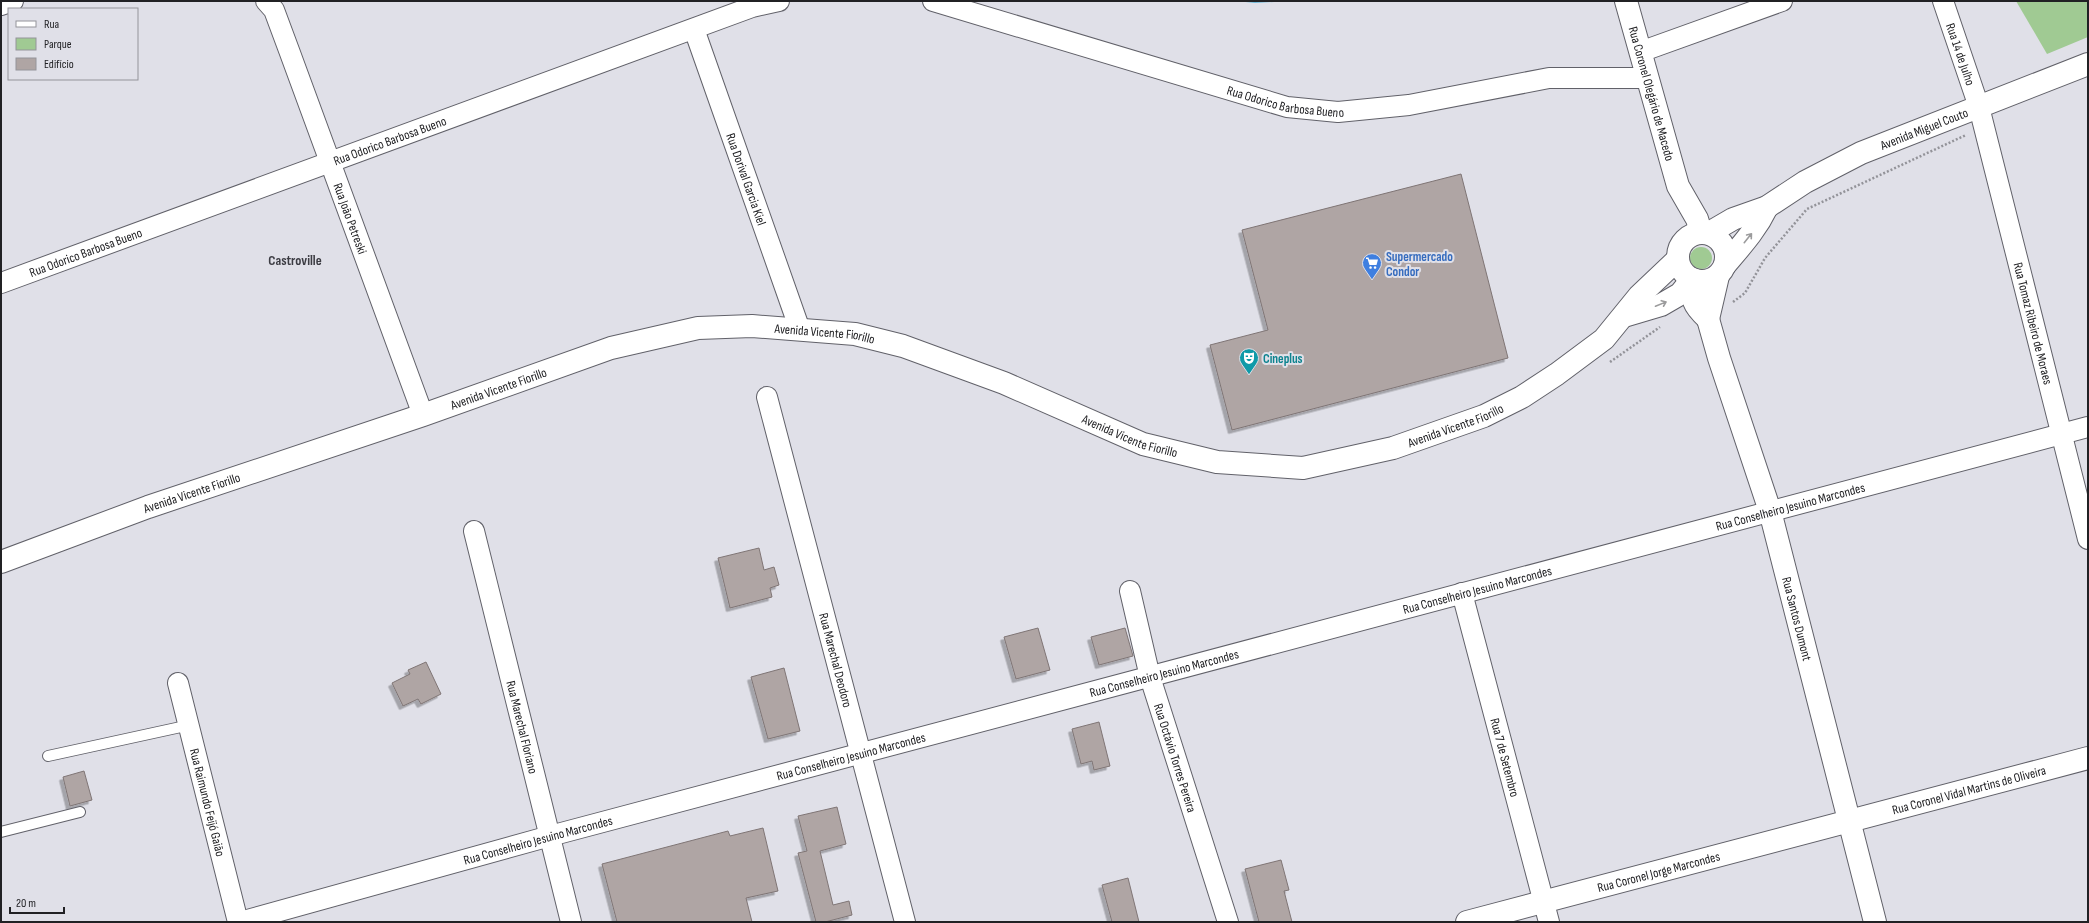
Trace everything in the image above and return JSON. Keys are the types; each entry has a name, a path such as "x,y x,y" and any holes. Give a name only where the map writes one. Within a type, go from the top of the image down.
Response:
{"main road":[{"name":"Rua Coronel Olegário de Macedo","path":"1626,1 1678,186"},
{"name":"Avenida Miguel Couto","path":"1705,232 1733,219 1767,207 1806,182 1861,153 1981,118 2088,64"},
{"path":"1678,186 1705,232 1722,242 1726,250 1708,319"},
{"path":"1678,186 1678,254 1683,272 1694,280 1706,281 1721,270 1759,224 1767,207"},
{"path":"1678,254 1687,237 1705,232"},
{"name":"Avenida Vicente Fiorillo","path":"1,562 148,507 423,414 611,348 698,328 752,326 855,334 903,346 1004,383 1143,444 1217,462 1303,468 1393,448 1484,416 1522,397 1557,374 1604,339 1639,296 1678,254"},
{"path":"1694,280 1693,302 1708,319"},
{"path":"1624,316 1661,305 1680,294 1694,280"},
{"name":"Rua Santos Dumont","path":"1708,319 1719,358 1770,511 1875,922"},
{"name":"Rua Coronel Vidal Martins de Oliveira","path":"1849,821 2088,758"},
{"name":"Rua Coronel Jorge Marcondes","path":"1467,922 1546,912 1849,821"}],"street":[{"path":"1,5 13,1"},
{"name":"Rua João Petreski","path":"266,1 274,10 423,414"},
{"name":"Rua Odorico Barbosa Bueno","path":"1,283 752,7 778,1"},
{"name":"Rua Odorico Barbosa Bueno","path":"933,1 1287,108 1338,112 1409,105 1549,78 1648,78"},
{"path":"1640,52 1782,1"},
{"name":"Rua 14 de Julho","path":"1943,1 1981,118"},
{"name":"Rua Dorival Garcia Kiel","path":"694,29 800,330"},
{"name":"Rua Tomaz Ribeiro de Moraes","path":"1981,118 2088,539"},
{"name":"Rua Marechal Deodoro","path":"766,397 905,922"},
{"name":"Rua Conselheiro Jesuino Marcondes","path":"239,922 550,836 2088,427"},
{"name":"Rua Marechal Floriano","path":"474,531 571,922"},
{"name":"Rua Octávio Torres Pereira","path":"1130,591 1150,677 1228,922"},
{"name":"Rua 7 de Setembro","path":"1462,593 1546,912"},
{"name":"Rua Raimundo Feijó Gaião","path":"178,683 190,725 239,922"}],"lane":[{"path":"48,756 190,725"},
{"path":"1,832 80,812"}],"path":[{"path":"1708,319 1745,293 1765,258 1807,209 1981,118"},
{"path":"1603,366 1664,324"}],"green space":[{"path":"2016,1 2088,1 2088,37 2047,54"},
{"path":"1701,247 1705,248 1711,254 1711,262 1705,268 1701,269 1697,268 1691,262 1690,258 1691,254 1697,248"}],"water":[{"path":"1236,1 1290,1 1255,3"}],"building":[{"name":"Supermercado Condor","path":"1461,174 1508,358 1232,430 1210,345 1268,330 1242,230"},
{"path":"759,548 764,570 774,567 779,585 770,588 772,597 730,608 718,558"},
{"path":"1038,628 1050,670 1016,679 1004,637"},
{"path":"1125,628 1133,656 1099,665 1091,637"},
{"path":"426,662 441,694 421,704 418,699 403,706 392,683 410,674 408,670"},
{"path":"784,668 800,731 768,739 751,677"},
{"path":"1099,722 1110,766 1094,770 1092,761 1081,764 1072,729"},
{"path":"84,771 92,800 70,806 63,777"},
{"path":"837,807 846,844 820,851 833,905 849,901 852,915 825,922 816,922 798,853 807,851 798,816"},
{"path":"763,828 778,891 746,898 752,922 617,922 602,864 728,831 730,836"},
{"path":"1281,860 1289,890 1284,891 1292,922 1259,922 1245,869"},
{"path":"1128,878 1139,922 1112,922 1102,885"}],"place":[{"name":"Supermercado Condor","path":"1372,280"},
{"name":"Cineplus","path":"1249,375"}],"district":[{"name":"Castroville","path":"295,260"}]}
